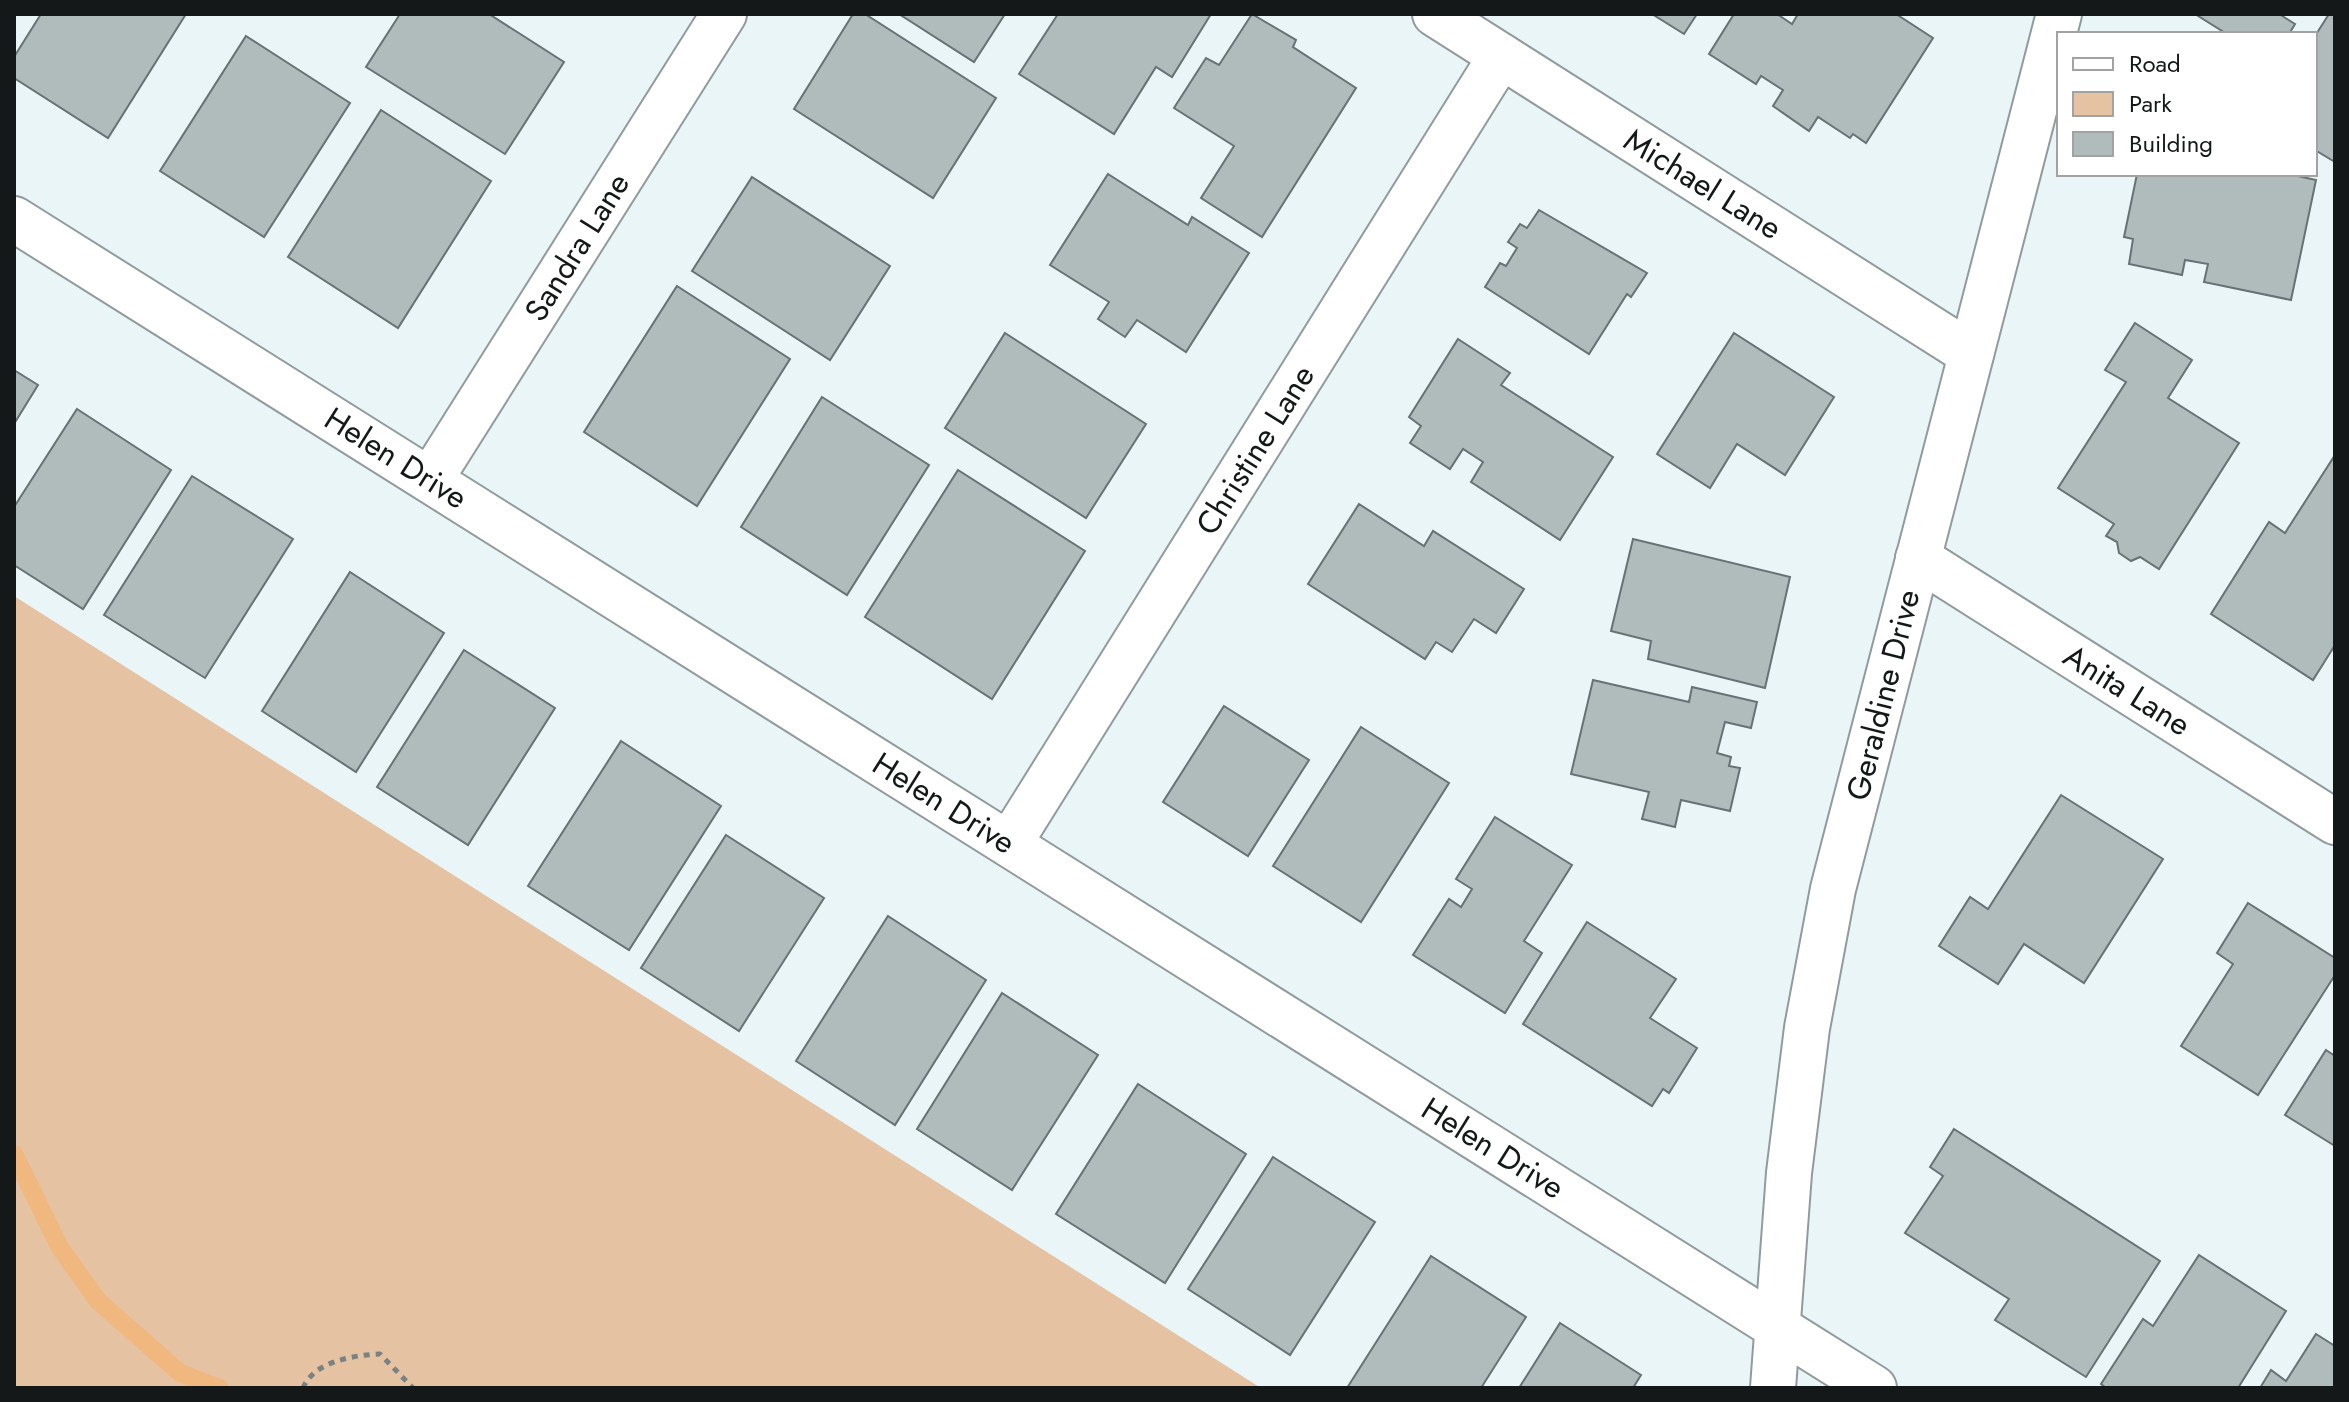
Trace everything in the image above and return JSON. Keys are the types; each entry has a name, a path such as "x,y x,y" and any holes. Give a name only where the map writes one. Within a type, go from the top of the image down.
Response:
{"street":[{"name":"Sandra Lane","path":"430,480 724,14"},
{"name":"Michael Lane","path":"1435,14 1971,354"},
{"name":"Geraldine Drive","path":"1773,1388 1789,1173 1810,1013 1833,889 2059,14"},
{"name":"Christine Lane","path":"1009,844 1501,56"},
{"name":"Helen Drive","path":"14,219 1874,1388"},
{"name":"Anita Lane","path":"1918,558 2335,822"}],"path":[{"path":"303,1388 307,1379 347,1356 380,1354 413,1388"}],"green space":[{"path":"14,596 1261,1388 14,1388"}],"building":[{"path":"41,14 186,14 108,138 14,78 14,57"},
{"path":"400,14 489,14 564,62 505,154 366,67"},
{"path":"853,14 865,14 996,98 933,198 794,109"},
{"path":"899,14 1005,14 974,62"},
{"path":"1058,14 1211,14 1172,77 1156,67 1114,134 1019,74"},
{"path":"1252,14 1296,40 1293,47 1356,88 1262,237 1201,198 1234,146 1174,108 1206,58 1219,65"},
{"path":"1652,14 1697,14 1684,34"},
{"path":"1734,14 1777,14 1792,24 1798,14 1896,14 1933,38 1866,143 1853,134 1850,138 1818,117 1809,131 1773,106 1783,90 1761,76 1756,84 1709,54"},
{"path":"2195,14 2279,14 2295,24 2290,32 2224,32"},
{"path":"2329,14 2335,14 2335,162 2317,151 2317,33"},
{"path":"246,36 350,103 264,237 160,171"},
{"path":"381,110 491,181 398,328 288,257"},
{"path":"1108,174 1188,225 1192,217 1249,253 1186,352 1137,320 1125,337 1098,319 1109,302 1050,265"},
{"path":"2137,176 2298,176 2316,180 2291,300 2204,282 2208,264 2185,260 2182,275 2129,264 2133,239 2124,237"},
{"path":"752,177 890,266 830,360 692,271"},
{"path":"1539,210 1647,273 1631,297 1627,294 1589,354 1485,287 1500,263 1506,266 1517,248 1508,242 1520,224 1527,228"},
{"path":"677,286 790,359 697,506 584,432"},
{"path":"2135,323 2192,360 2168,398 2239,443 2159,569 2140,557 2131,561 2119,553 2117,542 2106,536 2114,524 2058,488 2126,382 2105,370"},
{"path":"1005,333 1146,424 1086,518 945,428"},
{"path":"1734,333 1834,397 1785,475 1737,444 1710,488 1657,454"},
{"path":"1458,339 1510,373 1501,385 1613,457 1560,540 1471,482 1483,462 1463,449 1450,469 1410,443 1421,426 1409,417"},
{"path":"14,370 38,385 14,424"},
{"path":"822,397 929,465 847,595 741,527"},
{"path":"77,409 171,470 83,609 14,565 14,507"},
{"path":"2335,455 2335,645 2313,680 2211,614 2269,522 2285,533"},
{"path":"958,470 1085,551 992,699 865,617"},
{"path":"192,476 293,539 205,678 104,615"},
{"path":"1359,504 1424,546 1433,531 1524,589 1496,633 1474,619 1452,652 1436,642 1425,659 1308,584"},
{"path":"1633,539 1790,577 1765,688 1648,659 1651,641 1611,631"},
{"path":"350,572 444,633 356,772 262,711"},
{"path":"464,650 555,708 468,845 377,787"},
{"path":"1593,680 1689,702 1692,687 1757,702 1751,728 1725,722 1717,753 1731,757 1729,766 1740,768 1730,811 1681,800 1675,827 1642,819 1649,792 1571,774"},
{"path":"1224,706 1309,760 1248,856 1163,802"},
{"path":"1361,727 1449,783 1361,922 1273,866"},
{"path":"621,741 721,806 629,950 528,886"},
{"path":"2061,795 2163,859 2084,983 2024,944 1998,984 1939,946 1970,897 1988,909"},
{"path":"1495,817 1572,865 1524,941 1542,953 1505,1013 1413,955 1449,899 1461,907 1472,889 1456,879"},
{"path":"726,835 824,898 739,1031 641,968"},
{"path":"2248,903 2335,958 2335,975 2258,1095 2181,1046 2233,964 2217,953"},
{"path":"888,916 986,980 895,1125 796,1061"},
{"path":"1587,922 1676,979 1650,1018 1697,1048 1669,1093 1663,1089 1652,1106 1523,1024"},
{"path":"1002,993 1098,1055 1012,1190 917,1129"},
{"path":"2326,1050 2335,1056 2335,1146 2285,1115"},
{"path":"1138,1084 1246,1154 1165,1283 1056,1214"},
{"path":"1954,1129 2160,1261 2086,1377 1995,1320 2009,1299 1905,1233 1943,1176 1930,1167"},
{"path":"1273,1157 1375,1222 1290,1355 1188,1289"},
{"path":"2199,1255 2286,1311 2238,1388 2106,1388 2101,1384 2143,1319 2153,1326"},
{"path":"1431,1256 1526,1317 1481,1388 1347,1388"},
{"path":"1560,1323 1641,1375 1633,1388 1519,1388"},
{"path":"2316,1334 2335,1346 2335,1388 2260,1388 2271,1370 2286,1381"}],"waterway":[{"path":"14,1154 59,1246 98,1301 180,1373 219,1388"}]}
